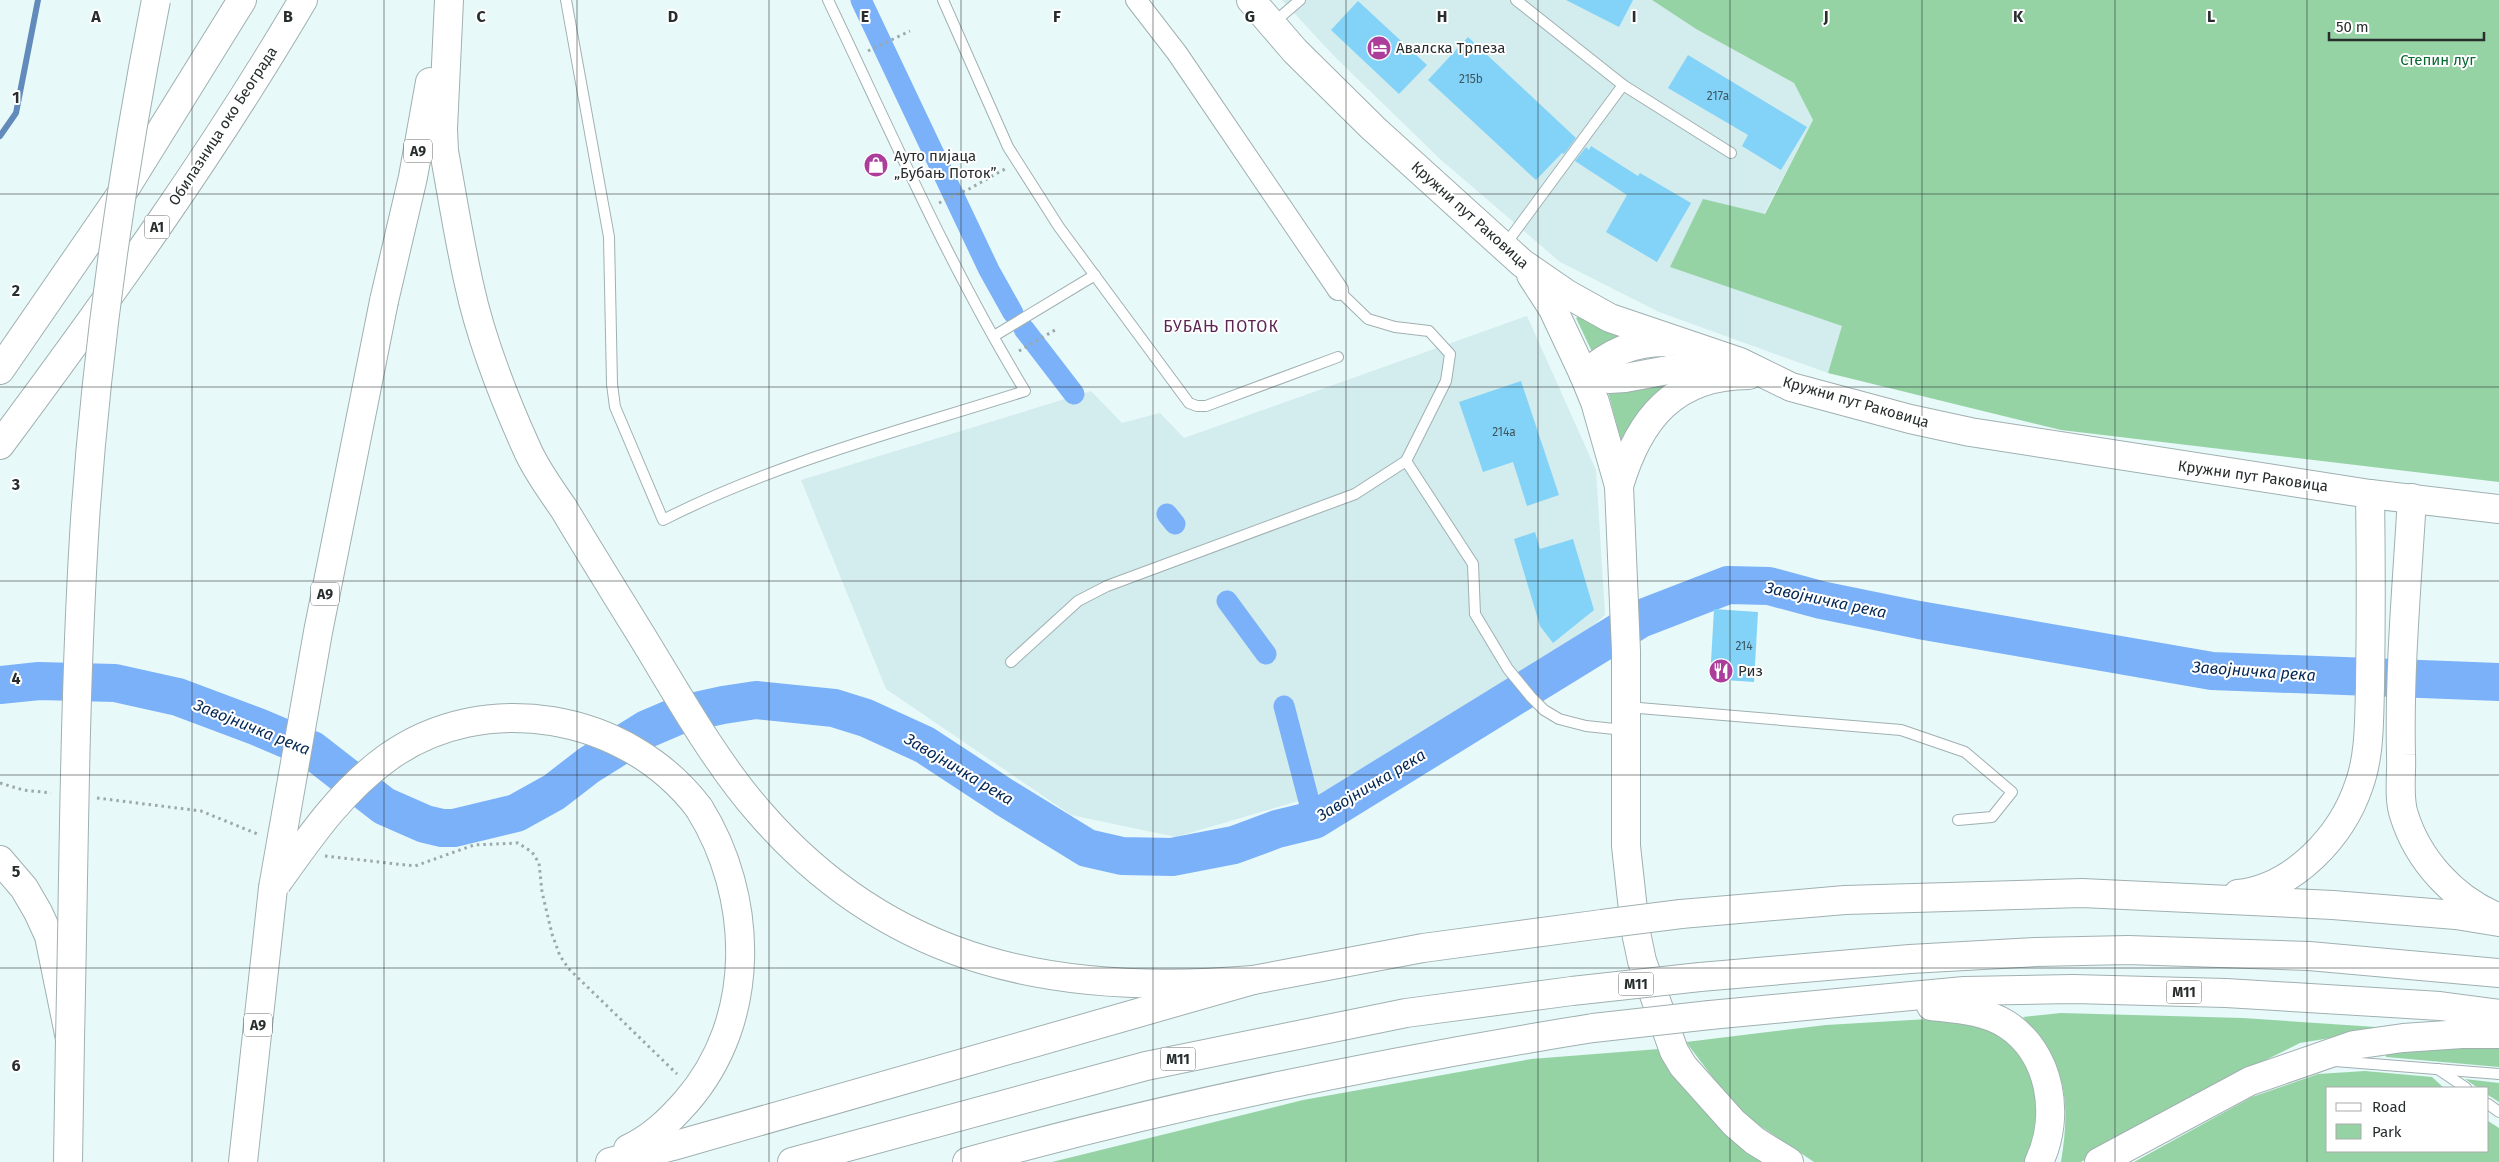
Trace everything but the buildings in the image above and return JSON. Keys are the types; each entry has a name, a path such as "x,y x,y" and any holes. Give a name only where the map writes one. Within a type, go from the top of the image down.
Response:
{"main road":[{"path":"68,1162 77,684 86,517 96,394 114,238 156,0"},
{"path":"0,370 126,187 242,0"},
{"name":"Обилазница око Београда","path":"0,445 184,188 303,0"},
{"path":"447,0 442,129 444,151 469,286 490,358 528,452 670,682 714,750 758,812 814,868 878,914 950,950 987,963 1039,974 1092,981 1190,984 1253,980"},
{"name":"A9","path":"243,1162 273,888 316,641 384,301 413,177 447,0"},
{"name":"Кружни пут Раковица","path":"1251,0 1271,24 1373,128 1513,254 1567,294 1610,318 1740,362 1790,387 1910,419 1970,432 2370,494 2499,509"},
{"path":"1513,254 1553,309 1584,375 1595,402 1619,486 1626,651 1626,846 1635,928 1642,961 1674,1051 1689,1074 1721,1112 1755,1141 1789,1162"},
{"path":"1584,375 1603,358 1635,345 1677,342"},
{"path":"1584,375 1609,379 1625,378 1695,365 1728,369 1790,387"},
{"path":"1619,486 1628,456 1636,440 1646,423 1660,408 1673,398 1703,382 1735,375 1749,375"},
{"path":"2208,898 2242,894 2273,883 2302,866 2327,843 2346,815 2360,784 2366,752 2369,708 2371,631 2370,494"},
{"path":"2412,498 2400,709 2403,813 2409,831 2429,864 2443,880 2476,906 2499,917"},
{"path":"273,888 325,818 363,777 388,757 416,741 467,722 515,717 560,721 596,732 645,758 679,784 699,808 712,828 729,872 740,920 740,972 730,1021 722,1045 695,1092 674,1116 648,1140 598,1162"},
{"path":"0,860 24,888 49,936 70,1039"},
{"path":"610,1162 673,1146 1253,980 1423,948 1602,924 1681,914 1845,900 2082,893 2208,898 2352,907 2456,915 2499,922"},
{"name":"M11","path":"792,1162 1146,1066 1406,1012 1572,991 1700,977 1901,960 2036,952 2128,950 2309,956 2499,973"},
{"name":"M11","path":"967,1162 1105,1124 1224,1097 1432,1055 1593,1028 1868,999 1964,991 2216,992 2440,1006 2499,1014"},
{"path":"1868,999 1972,1011 2000,1021 2016,1033 2034,1053 2047,1081 2050,1126 2048,1139 2039,1162"},
{"path":"2099,1162 2250,1080 2354,1044 2403,1038 2462,1034 2499,1034"}],"street":[{"path":"1136,0 1177,53 1338,290"}],"lane":[{"path":"566,0 609,237 612,384 615,407 663,520 803,461 1025,391 963,283 858,67 828,0"},
{"path":"943,0 1016,162 1095,275 1189,403 1197,406 1206,406 1338,357"},
{"path":"1271,24 1300,0"},
{"path":"1516,0 1623,85 1731,152"},
{"path":"1513,254 1623,85"},
{"path":"994,336 1095,275"},
{"path":"1011,662 1078,601 1107,586 1355,494 1406,461 1446,382 1450,354 1429,331 1396,327 1368,319 1338,290"},
{"path":"1406,461 1474,564 1475,614 1508,669 1544,710 1560,719 1586,726 1625,718 1901,730 1964,752 2012,792 1992,817 1958,820"},
{"path":"2309,1060 2499,1074"},
{"path":"2437,1068 2465,1087"}],"path":[{"path":"866,52 910,31"},
{"path":"937,203 969,189 1016,162"},
{"path":"1019,351 1055,330"},
{"path":"0,783 23,790 52,793"},
{"path":"91,797 201,811 262,835"},
{"path":"316,855 415,866 474,845 518,843 532,852 539,863 542,892 552,934 560,956 569,969 695,1092"}],"shaded area":[{"path":"1282,0 1652,0 1696,29 1794,83 1813,120 1764,214 1670,267 1843,326 1828,373 1659,312 1560,262 1440,159 1334,56"},
{"path":"1527,316 1596,470 1605,615 1588,630 1445,720 1377,770 1332,791 1176,837 1071,815 886,689 801,480 1091,391 1122,423 1160,413 1184,438"}],"green space":[{"name":"Степин луг","path":"1652,0 2499,0 2499,482 2061,430 1828,373 1842,326 1670,267 1703,199 1765,214 1813,120 1794,83 1696,29"},
{"path":"1581,315 1636,339 1594,356 1576,318"},
{"path":"1691,375 1622,444 1608,392"},
{"path":"2061,1013 2243,1018 2391,1028 2300,1043 2231,1077 2081,1162 2061,1162 2065,1134 2065,1105 2061,1078 2049,1051 2023,1017"},
{"path":"1928,1019 1972,1021 1998,1034 2015,1050 2027,1066 2035,1087 2039,1129 2026,1162 1814,1162 1757,1124 1729,1099 1686,1042 1826,1025"},
{"path":"2451,1046 2499,1048 2499,1067 2386,1057 2386,1053"},
{"path":"1659,1049 1681,1083 1706,1112 1735,1138 1767,1162 1052,1162 1303,1100 1531,1059"},
{"path":"2365,1071 2432,1077 2443,1087 2326,1087 2326,1152 2489,1152 2489,1122 2499,1128 2499,1162 2134,1162 2252,1097 2318,1074"},
{"path":"2465,1079 2499,1083 2499,1102 2489,1096 2489,1087 2477,1087"}],"waterway":[{"path":"0,136 16,113 38,0"},
{"path":"861,0 989,270 1013,313"},
{"path":"1024,329 1074,394"},
{"path":"1167,514 1175,524"},
{"name":"Завојничка река","path":"0,685 39,681 115,683 178,697 258,727 312,750 384,806 425,824 442,828 454,828 516,813 554,792 589,765 647,729 682,714 756,700 834,708 866,718 925,745 1087,848 1122,856 1172,857 1234,845 1277,829 1314,820 1640,619 1728,585 1769,586 1821,600 1919,620 2212,671 2499,682"},
{"path":"1227,601 1266,654"},
{"path":"1284,706 1314,820"}],"place":[{"name":"Авалска Трпеза","path":"1379,48"},
{"name":"Ауто пијаца „Бубањ Поток”","path":"876,165"},
{"name":"Риз","path":"1721,671"}],"district":[{"name":"БУБАЊ ПОТОК","path":"1221,326"}]}
